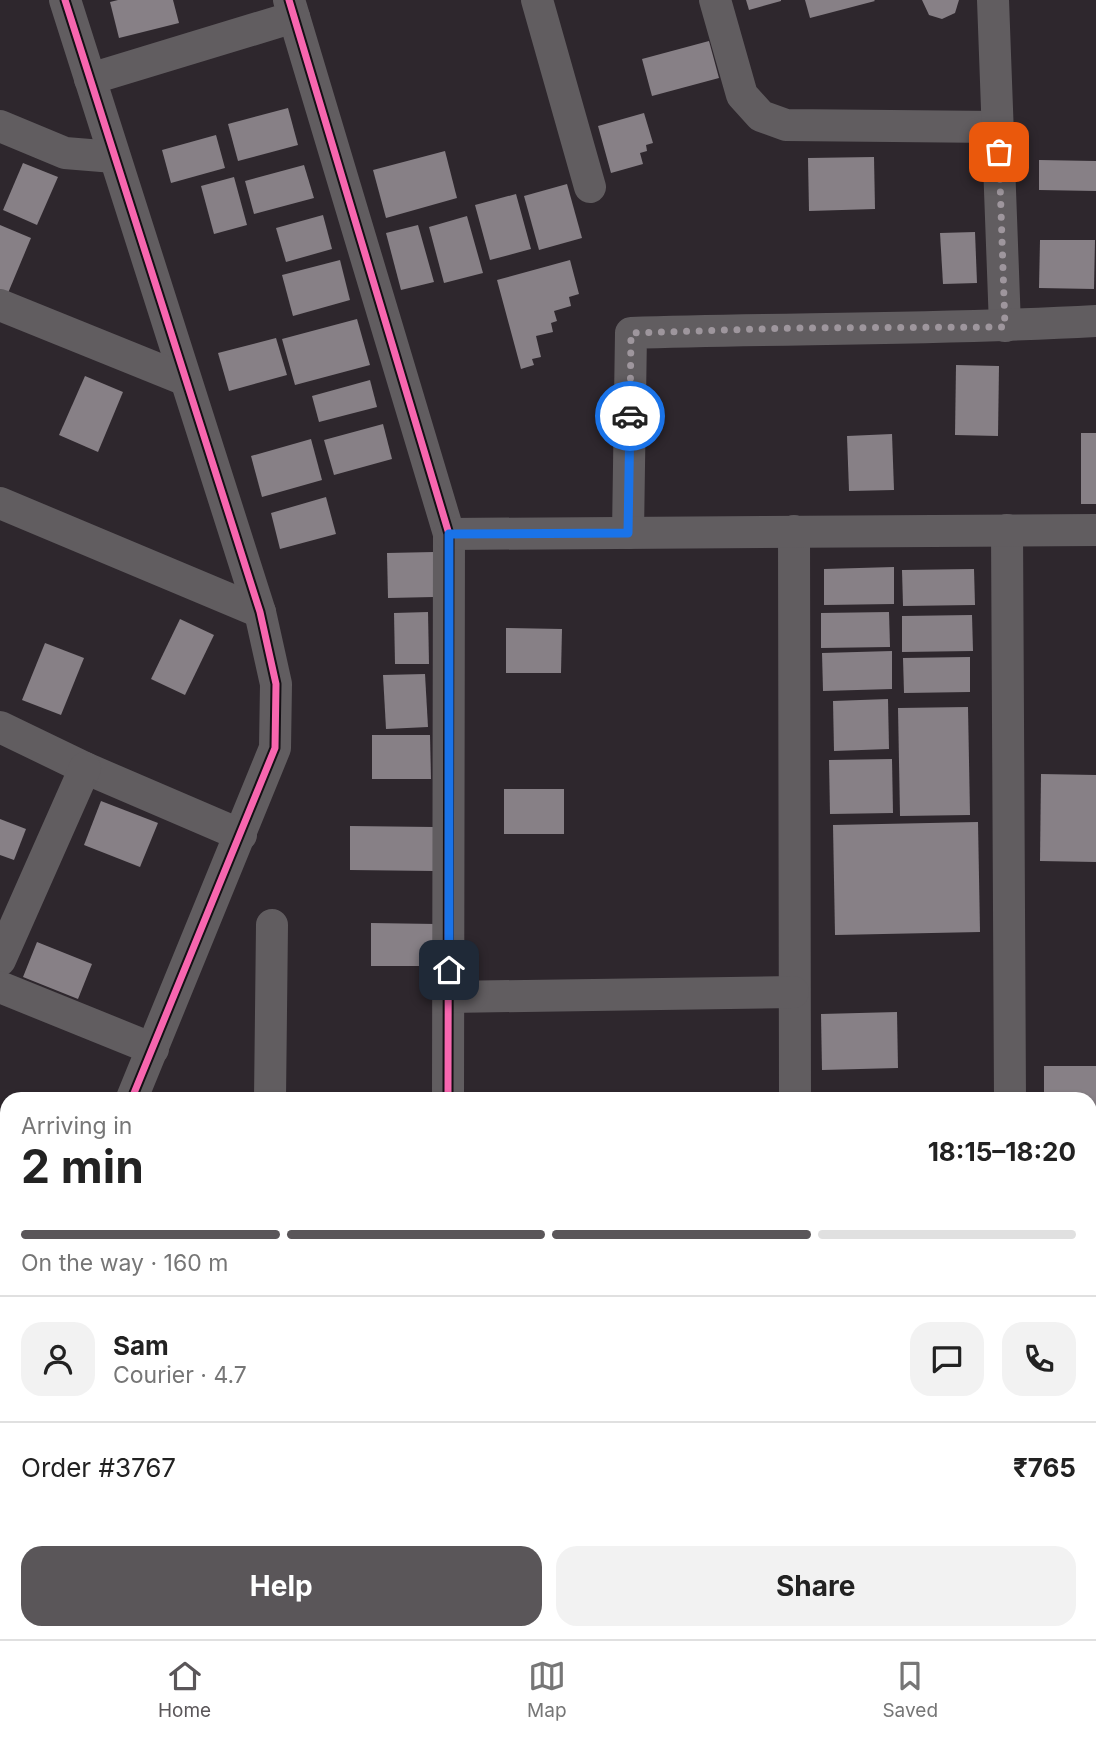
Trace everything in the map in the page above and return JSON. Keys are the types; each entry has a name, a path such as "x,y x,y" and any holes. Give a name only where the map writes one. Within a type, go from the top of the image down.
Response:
{"street":[{"path":"65,0 183,379 260,612 276,684 275,748 135,1092"},
{"path":"537,0 590,187"},
{"path":"715,0 742,95 761,116 786,125 998,127"},
{"path":"993,0 1005,327"},
{"path":"90,79 292,9 449,534 448,1092"},
{"path":"0,126 65,153 114,157"},
{"path":"0,305 183,379"},
{"path":"628,533 631,333 792,328 1005,327 1096,321"},
{"path":"4,514 260,612"},
{"path":"1007,530 1010,1092"},
{"path":"449,534 1096,530"},
{"path":"794,531 795,1092"},
{"path":"0,727 85,768 241,835"},
{"path":"0,960 85,768"},
{"path":"270,1092 272,925"},
{"path":"0,987 153,1049"},
{"path":"449,997 793,992"}],"building":[{"path":"173,0 179,23 119,38 110,2"},
{"path":"746,0 781,0 781,1 749,10"},
{"path":"805,0 874,0 875,1 810,18"},
{"path":"922,0 959,0 955,13 942,19 929,15"},
{"path":"709,41 719,78 652,96 642,59"},
{"path":"288,108 298,145 238,161 228,124"},
{"path":"644,113 653,143 646,145 647,151 640,153 643,164 611,173 598,126"},
{"path":"216,135 225,168 171,183 162,150"},
{"path":"445,151 457,198 386,218 373,170"},
{"path":"874,157 875,209 809,211 808,158"},
{"path":"1039,160 1096,161 1096,191 1039,190"},
{"path":"23,163 58,177 37,225 3,210"},
{"path":"304,165 314,198 254,214 245,181"},
{"path":"234,177 247,225 214,234 201,186"},
{"path":"567,184 582,238 539,250 524,196"},
{"path":"516,194 531,249 490,260 475,205"},
{"path":"323,215 332,249 286,262 276,228"},
{"path":"467,216 483,273 444,283 429,227"},
{"path":"0,225 31,238 8,293 0,289"},
{"path":"418,225 434,282 401,290 386,233"},
{"path":"975,232 977,283 943,284 940,233"},
{"path":"1040,240 1095,240 1094,289 1039,288"},
{"path":"340,260 350,300 293,316 282,275"},
{"path":"570,260 579,294 569,297 571,306 554,311 557,321 551,323 553,332 536,336 541,357 532,359 534,365 521,369 497,280"},
{"path":"357,319 370,365 295,385 282,339"},
{"path":"276,338 287,375 229,391 218,353"},
{"path":"956,365 999,366 998,436 955,435"},
{"path":"85,376 123,392 98,452 59,435"},
{"path":"370,380 377,407 319,422 312,396"},
{"path":"383,424 392,459 334,475 324,440"},
{"path":"1081,433 1096,433 1096,504 1081,504"},
{"path":"892,434 894,490 849,491 847,436"},
{"path":"311,439 322,480 262,497 251,456"},
{"path":"326,497 336,534 280,549 271,513"},
{"path":"434,552 434,597 388,598 387,553"},
{"path":"894,567 894,604 824,605 824,569"},
{"path":"974,569 975,605 903,606 902,570"},
{"path":"428,612 429,664 395,664 394,613"},
{"path":"889,612 890,647 821,648 821,613"},
{"path":"972,615 973,651 902,652 902,616"},
{"path":"180,619 214,635 185,695 151,679"},
{"path":"506,628 562,629 561,673 506,673"},
{"path":"45,643 84,658 61,715 22,700"},
{"path":"892,651 892,689 823,691 822,653"},
{"path":"970,657 970,692 904,693 903,658"},
{"path":"425,674 428,727 386,729 383,675"},
{"path":"888,699 889,749 834,751 833,701"},
{"path":"968,707 970,815 900,816 898,708"},
{"path":"372,735 430,735 431,779 372,779"},
{"path":"892,759 893,813 830,814 829,760"},
{"path":"1041,774 1096,775 1096,862 1040,861"},
{"path":"504,789 564,789 564,834 504,834"},
{"path":"101,801 158,823 140,867 84,845"},
{"path":"0,819 26,829 14,860 0,855"},
{"path":"978,822 980,932 835,935 833,825"},
{"path":"350,826 434,827 434,871 350,870"},
{"path":"371,923 436,924 436,966 371,966"},
{"path":"37,942 92,964 78,999 23,977"},
{"path":"897,1012 898,1068 822,1070 821,1014"},
{"path":"1044,1066 1096,1066 1096,1092 1044,1092"}],"cycle path":[{"path":"65,0 260,612 276,684 275,748 134,1092"},
{"path":"289,0 449,534 448,1092"}],"way so far":[{"path":"630,416 631,333 792,328 1005,327 999,152"}],"route":[{"path":"449,970 449,534 628,533 630,416"}]}
